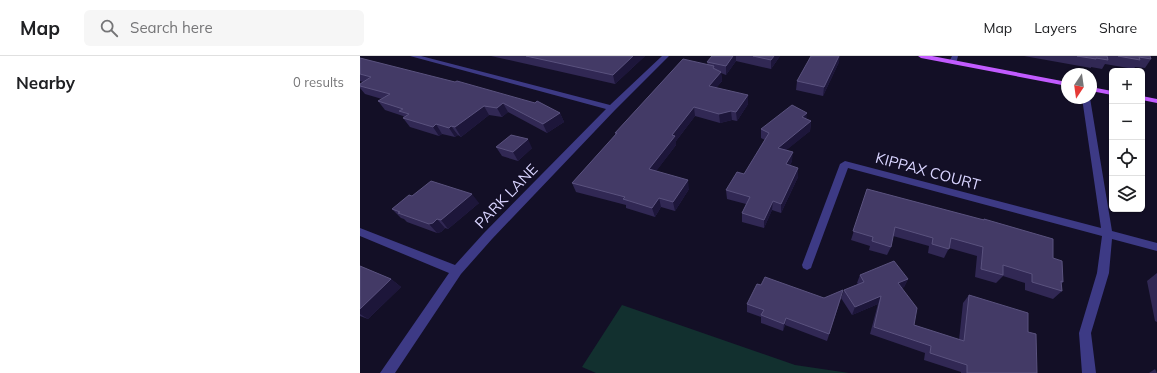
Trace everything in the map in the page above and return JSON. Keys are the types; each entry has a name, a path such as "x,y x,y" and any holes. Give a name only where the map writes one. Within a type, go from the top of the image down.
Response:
{"main road":[{"path":"921,56 954,59 1061,83"},
{"path":"1097,89 1109,92"},
{"path":"1145,99 1157,101"}],"street":[{"path":"413,56 612,108"},
{"name":"PARK LANE","path":"386,373 457,271 488,236 612,108 666,56"},
{"path":"1087,104 1107,235 1103,273 1085,333 1089,373"},
{"name":"KIPPAX COURT","path":"807,265 845,164 1107,235"},
{"path":"360,232 457,271"},
{"path":"1107,235 1157,247"}],"green space":[{"path":"622,305 795,365 849,373 596,373 582,367"}],"building":[{"path":"526,56 633,56 613,75"},
{"path":"712,56 733,56 726,66 707,62"},
{"path":"753,56 774,56 771,60"},
{"path":"811,56 839,56 824,87 797,81"},
{"path":"1077,56 1107,56 1108,60 1096,59"},
{"path":"1118,56 1150,56 1151,59 1139,57 1140,60"},
{"path":"360,58 455,82 457,81 535,103 537,101 560,113 543,124 503,103 497,108 484,106 455,127 451,126 449,128 436,124 433,127 403,118 409,114 399,111 403,109 378,101 390,94 360,86 360,84 371,77 360,74"},
{"path":"683,59 714,66 713,68 721,72 709,86 748,95 736,112 731,111 719,114 694,107 672,135 675,136 649,169 688,180 673,202 659,198 652,208 623,199 625,197 572,183 617,133 615,133"},
{"path":"792,105 807,113 802,117 811,121 778,148 793,152 786,164 798,168 781,204 773,201 764,220 742,213 750,197 726,190 737,172 744,174 769,133 761,129"},
{"path":"511,135 528,139 513,152 496,147"},
{"path":"431,181 472,194 441,220 437,219 433,223 429,224 398,213 400,212 392,209 409,195 412,196"},
{"path":"867,189 984,219 1053,239 1053,258 1062,261 1062,291 1032,282 1032,274 1003,265 1003,275 981,269 983,247 951,238 949,249 932,244 933,238 895,227 891,247 872,241 873,237 853,231"},
{"path":"894,261 908,279 898,283 917,308 914,325 964,341 969,295 1028,313 1028,332 1036,334 1037,373 967,373 967,365 930,353 931,346 874,327 881,296 855,307 844,290 864,282 860,275"},
{"path":"360,266 391,279 360,309"},
{"path":"765,277 824,298 843,290 829,334 786,318 784,324 761,315 764,310 747,304 757,284 761,285"}]}
